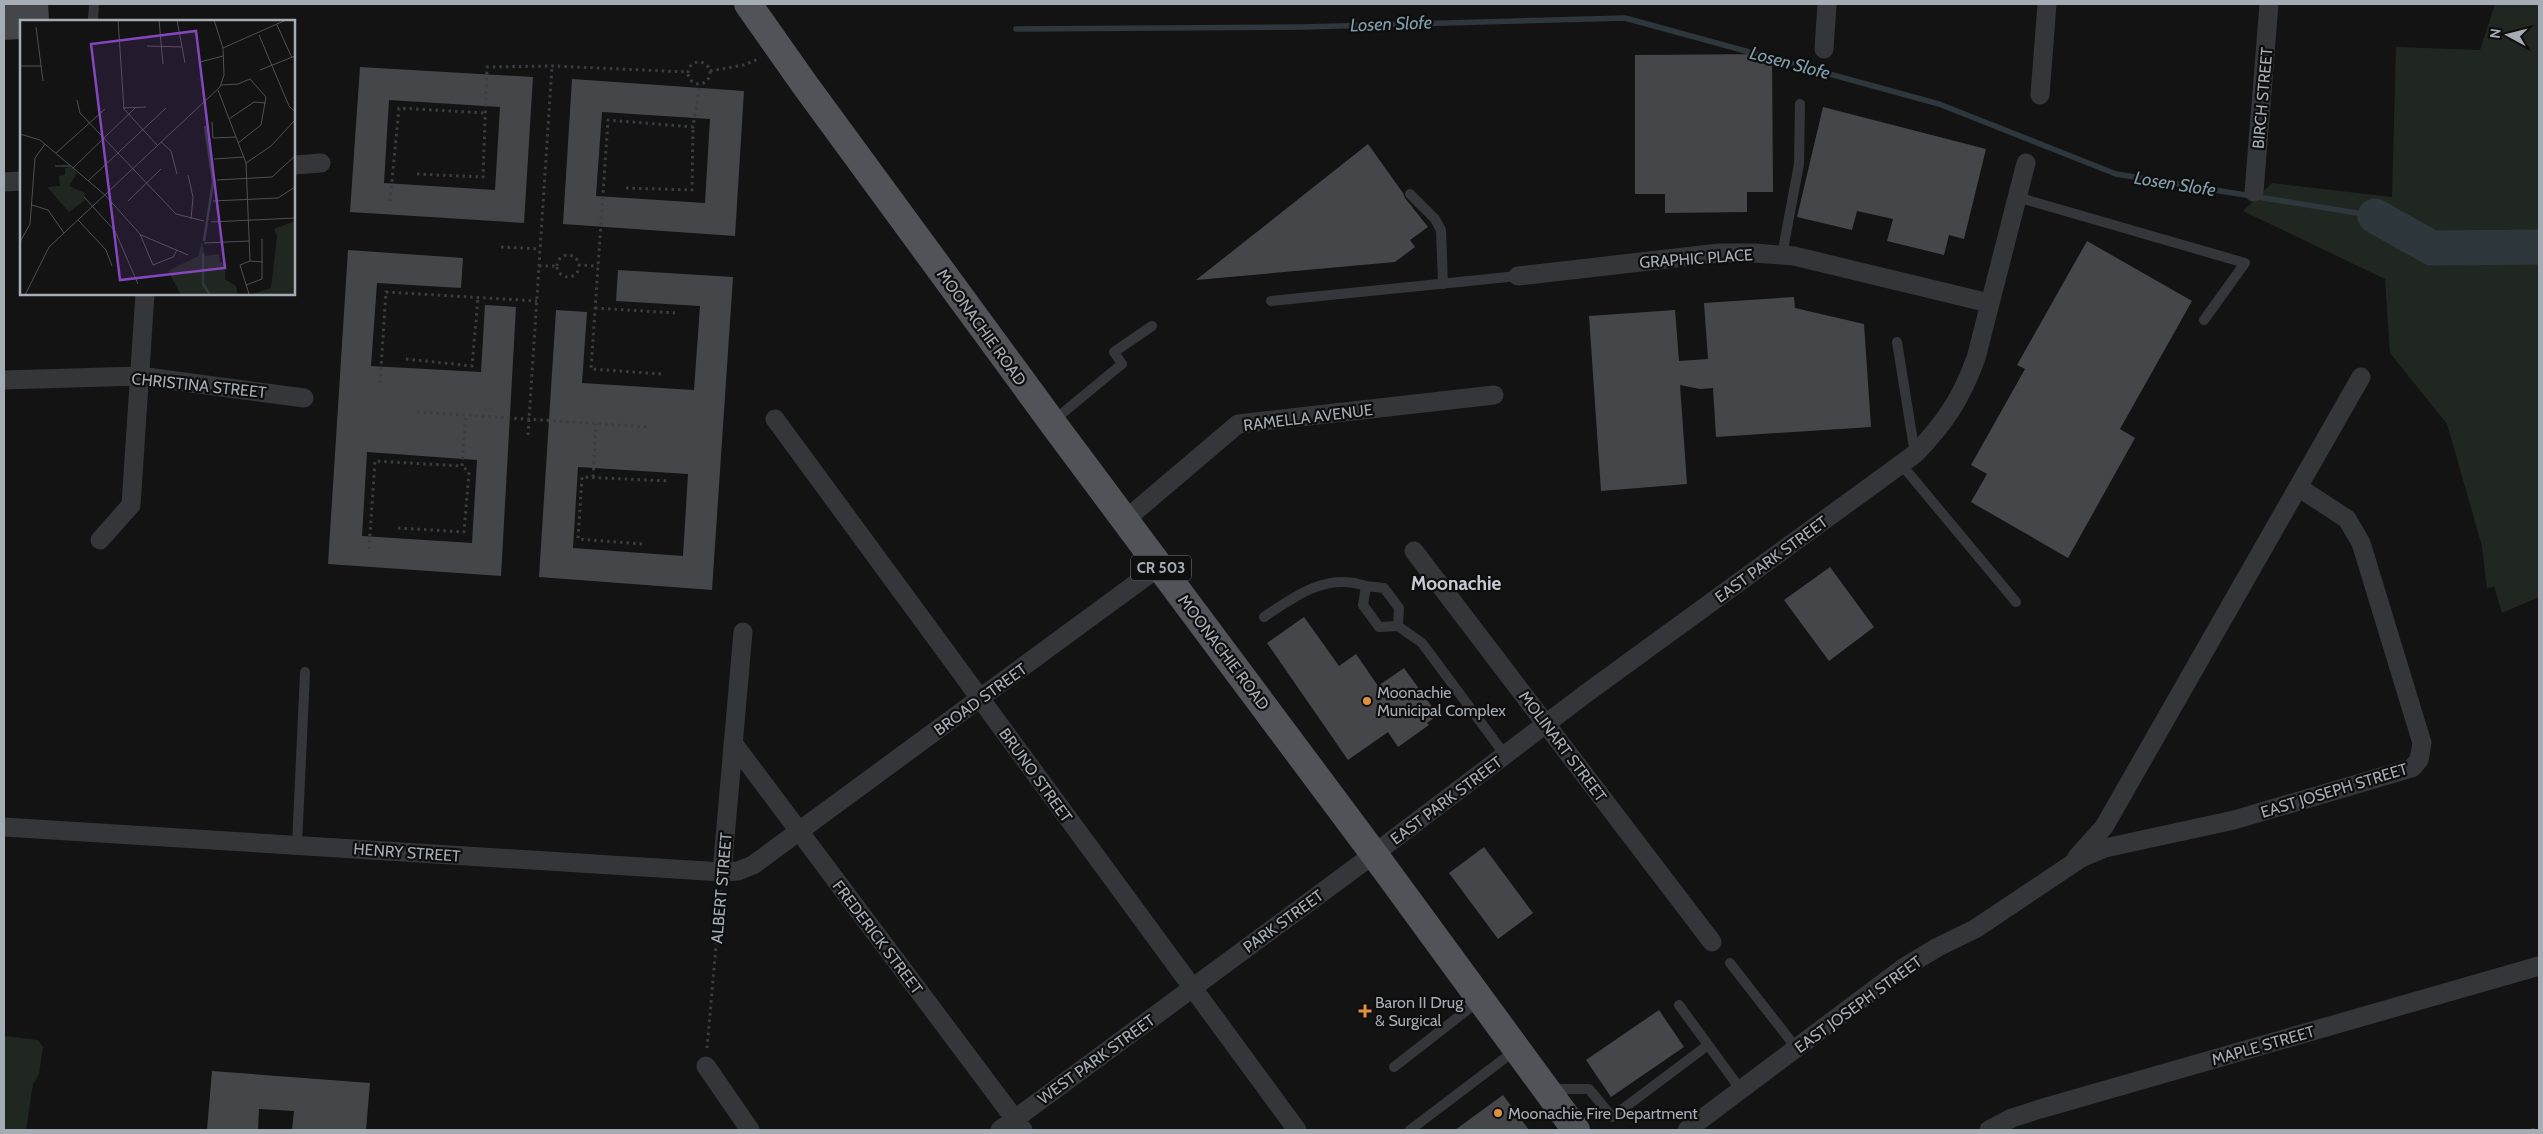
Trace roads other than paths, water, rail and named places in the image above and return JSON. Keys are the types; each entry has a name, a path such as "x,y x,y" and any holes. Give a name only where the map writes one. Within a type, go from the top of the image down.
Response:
{"main road":[{"name":"MOONACHIE ROAD","path":"748,4 1052,421 1374,854 1576,1130"}],"street":[{"path":"1824,48 1827,4"},
{"path":"2040,95 2047,4"},
{"name":"BIRCH STREET","path":"2254,192 2269,4"},
{"name":"EAST PARK STREET","path":"1374,854 1546,724 1908,459 1938,431 1962,392 1976,358 2026,163"},
{"path":"295,165 321,164"},
{"path":"4,182 20,181"},
{"name":"GRAPHIC PLACE","path":"1518,276 1719,253 1782,255 1990,303"},
{"path":"100,540 131,505 145,295"},
{"name":"CHRISTINA STREET","path":"4,380 139,376 304,398"},
{"name":"EAST JOSEPH STREET","path":"2061,870 2084,851 2104,827 2361,376"},
{"name":"RAMELLA AVENUE","path":"1125,520 1238,424 1494,395"},
{"name":"BRUNO STREET","path":"775,419 1297,1130"},
{"name":"EAST JOSEPH STREET","path":"1699,1127 1741,1090 1902,968 1938,947 1975,929 2081,858 2105,848 2234,820 2412,768 2420,760 2422,743 2360,543 2347,519 2298,487"},
{"name":"MOLINART STREET","path":"1414,551 1712,942"},
{"name":"BROAD STREET","path":"799,832 1160,566"},
{"name":"ALBERT STREET","path":"722,872 743,632"},
{"name":"FREDERICK STREET","path":"734,744 1013,1127"},
{"name":"HENRY STREET","path":"4,827 722,872 738,871 753,865 799,832"},
{"name":"PARK STREET","path":"1193,988 1374,854"},
{"name":"MAPLE STREET","path":"1989,1130 2012,1118 2040,1109 2539,966"},
{"name":"WEST PARK STREET","path":"1013,1127 1193,988"},
{"path":"706,1066 750,1130"}],"lane":[{"path":"92,19 94,4"},
{"path":"1782,255 1799,164 1800,104"},
{"path":"1410,194 1435,219 1442,230 1443,284"},
{"path":"2017,197 2245,263 2204,320"},
{"path":"1271,301 1518,276"},
{"path":"1052,421 1122,364 1114,352 1152,326"},
{"path":"1897,342 1908,459 2016,602"},
{"path":"1264,617 1296,595 1333,582 1350,580 1366,586 1384,588 1399,608 1398,626"},
{"path":"1366,586 1363,605 1379,627 1398,626 1422,643 1505,755"},
{"path":"296,844 305,672"},
{"path":"1730,963 1797,1049"},
{"path":"1394,1067 1480,1000"},
{"path":"1679,1005 1741,1090"},
{"path":"1546,1089 1589,1089 1612,1117 1708,1045"},
{"path":"1410,1130 1517,1049"}],"waterway":[{"name":"Losen Slofe","path":"1016,29 1304,27 1625,18 1939,104 2116,174 2375,216"},
{"name":"Losen Slofe","path":"2375,216 2432,248 2539,247"}],"place":[{"name":"Moonachie Municipal Complex","path":"1367,701"},
{"name":"Baron II Drug & Surgical","path":"1365,1011"},
{"name":"Moonachie Fire Department","path":"1498,1113"}],"district":[{"name":"Moonachie","path":"1456,583"}]}
